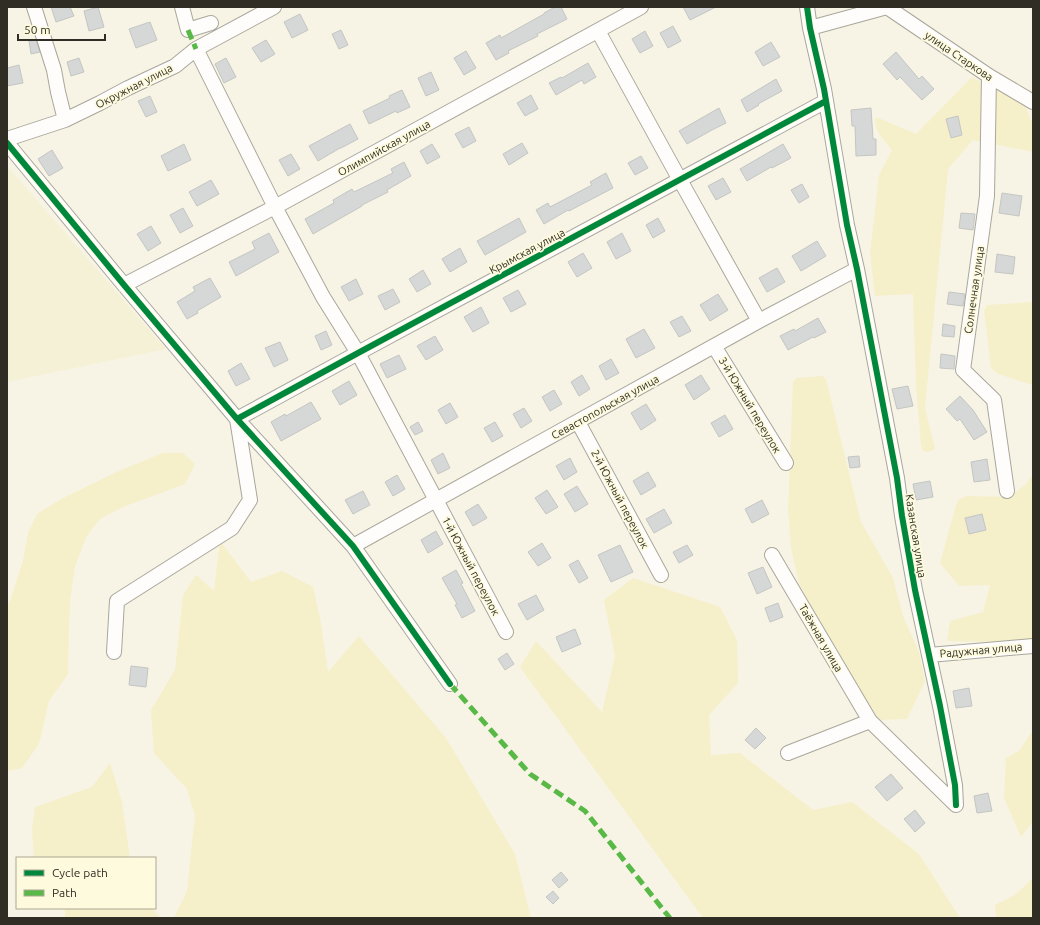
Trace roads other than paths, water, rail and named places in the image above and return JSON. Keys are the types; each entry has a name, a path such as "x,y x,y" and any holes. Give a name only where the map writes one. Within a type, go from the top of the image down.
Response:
{"street":[{"path":"34,7 54,70 65,120"},
{"path":"182,7 188,30 211,23"},
{"name":"Окружная улица","path":"7,139 65,120 175,66 196,49 274,7"},
{"name":"Олимпийская улица","path":"124,284 275,207 641,7"},
{"name":"Казанская улица","path":"807,7 810,28 826,101 847,225 857,269 897,478 915,590 955,785 956,805"},
{"path":"810,28 887,7"},
{"name":"улица Старкова","path":"887,7 989,76 1033,102"},
{"path":"598,30 680,180 760,321"},
{"name":"1-й Южный переулок","path":"196,49 275,207 323,296 358,353 506,632"},
{"name":"Солнечная улица","path":"989,76 987,196 963,370 994,400 1007,491"},
{"name":"Крымская улица","path":"237,419 826,101"},
{"path":"7,143 237,419 353,546 450,684"},
{"name":"Севастопольская улица","path":"353,546 714,346 857,269"},
{"name":"3-й Южный переулок","path":"714,346 786,463"},
{"path":"114,652 117,601 232,528 250,500 237,419"},
{"name":"2-й Южный переулок","path":"578,422 661,576"},
{"name":"Таёжная улица","path":"772,555 870,721 956,805"},
{"name":"Радужная улица","path":"929,655 1033,646"},
{"path":"788,753 870,721"}]}
